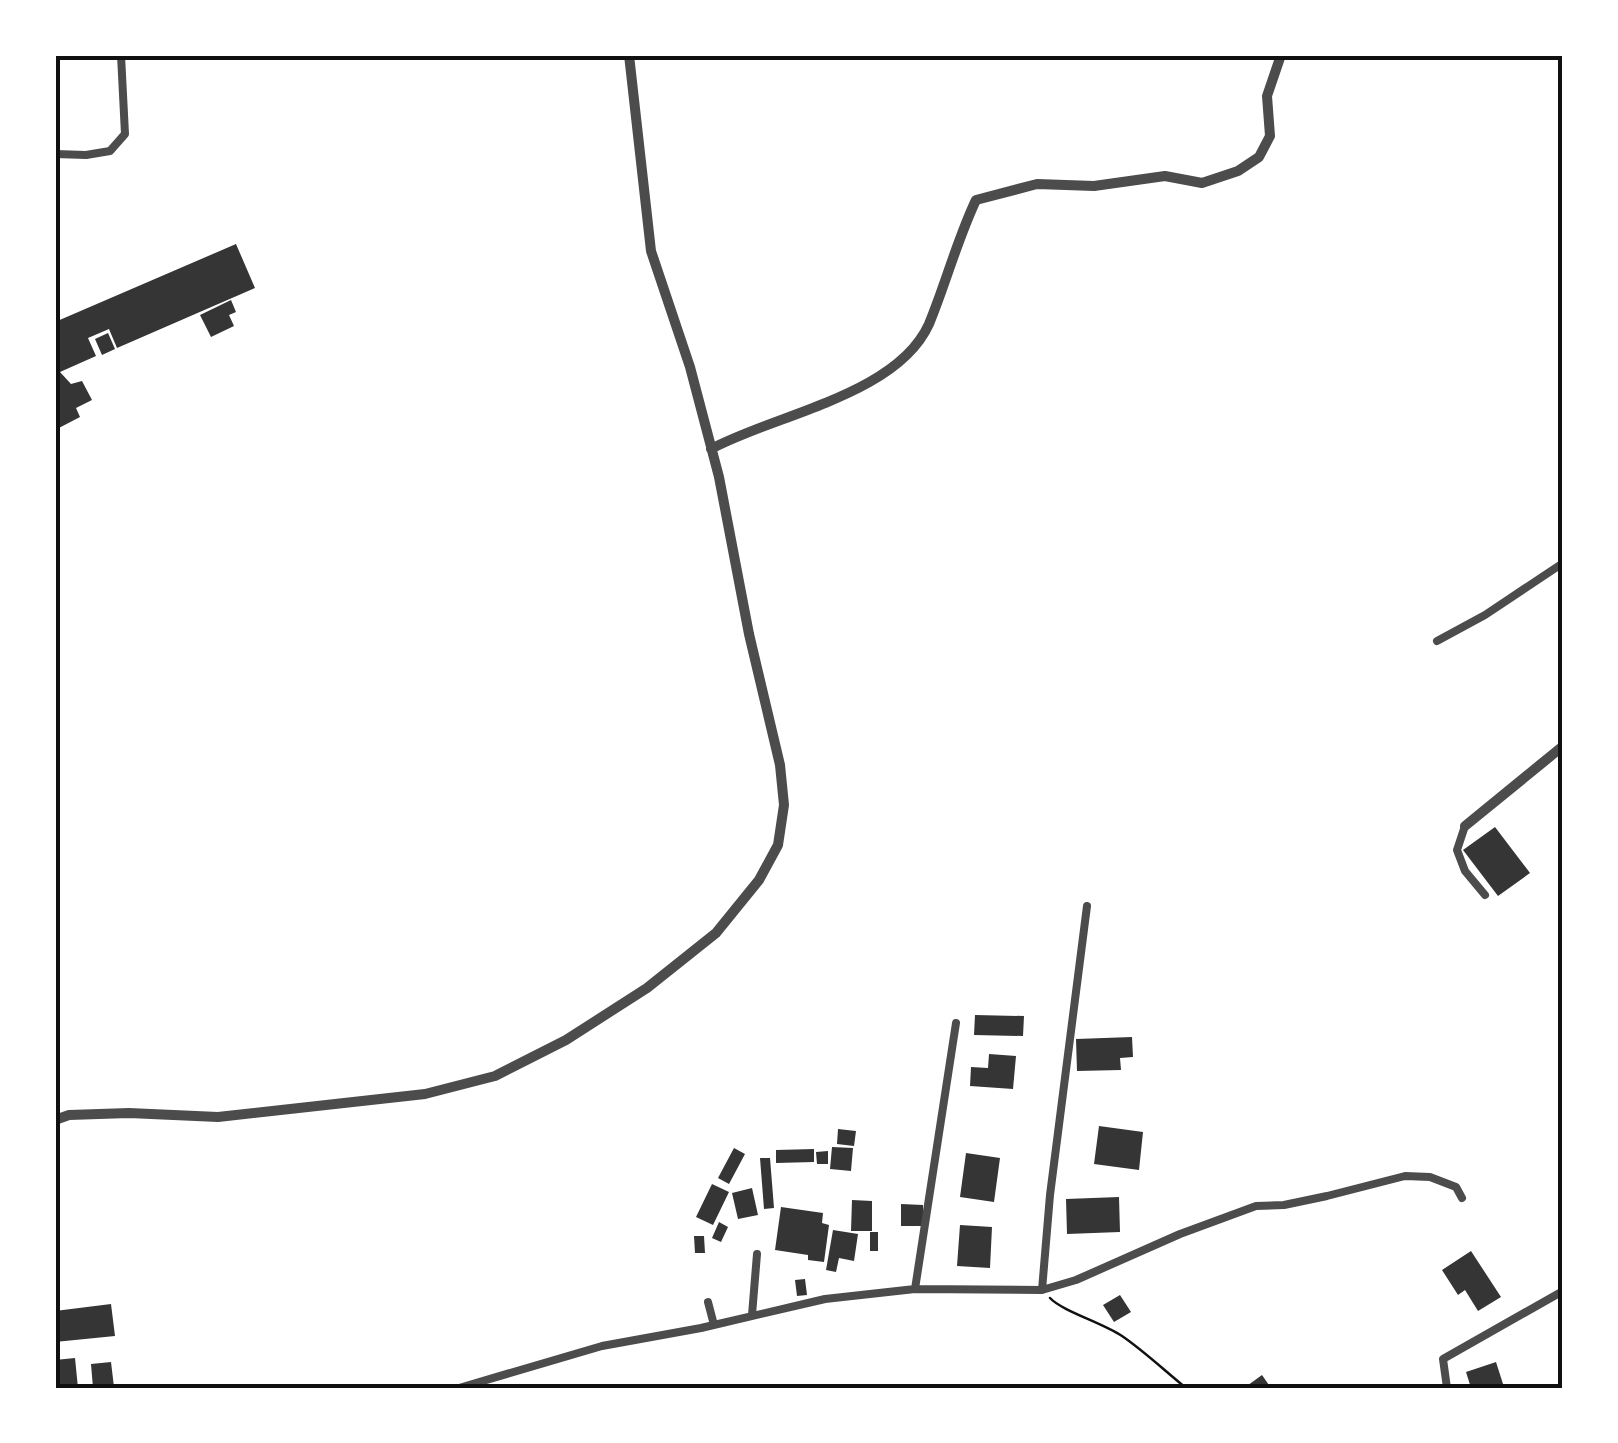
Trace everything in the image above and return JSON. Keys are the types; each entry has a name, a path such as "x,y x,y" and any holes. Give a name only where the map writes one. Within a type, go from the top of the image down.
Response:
{"street":[{"path":"55,154 110,151 125,134 121,55"},
{"path":"55,1120 129,1113 218,1117 255,1114 424,1094 495,1076 566,1040 647,988 716,933 758,880 778,846 784,805 780,765 711,448 690,367 651,251 629,55"},
{"path":"711,448 884,376 911,351 928,326 976,200 1037,184 1094,186 1165,176 1202,183 1238,171 1258,158 1270,136 1267,96 1282,55"},
{"path":"1437,641 1485,615 1563,563"},
{"path":"1485,895 1466,871 1457,850 1465,826 1563,746"},
{"path":"1042,1290 1087,906"},
{"path":"915,1289 956,1023"},
{"path":"459,1388 602,1346 825,1299 915,1289 1042,1290 1076,1280 1256,1206 1298,1202 1405,1176 1430,1176 1456,1187 1462,1198"},
{"path":"752,1315 757,1254"},
{"path":"1447,1388 1443,1359 1563,1291"},
{"path":"708,1302 714,1325"}],"path":[{"path":"1042,1290 1056,1305 1088,1316 1123,1336 1186,1388"}],"building":[{"path":"236,244 255,288 117,348 109,329 88,338 96,356 60,372 71,384 82,381 92,400 76,408 80,417 55,430 55,322"},
{"path":"231,300 236,312 229,315 234,326 211,337 200,315"},
{"path":"108,333 115,349 102,355 95,339"},
{"path":"1495,827 1530,873 1498,896 1463,850"},
{"path":"975,1015 1024,1016 1023,1036 974,1035"},
{"path":"1132,1037 1133,1057 1120,1058 1121,1070 1077,1071 1076,1039"},
{"path":"989,1054 1016,1056 1013,1089 970,1086 971,1067 988,1068"},
{"path":"1099,1126 1143,1132 1139,1170 1094,1164"},
{"path":"838,1129 856,1131 854,1146 837,1144"},
{"path":"832,1147 853,1148 851,1171 830,1169"},
{"path":"734,1148 745,1154 729,1184 718,1178"},
{"path":"814,1149 814,1162 776,1163 776,1150"},
{"path":"828,1151 828,1164 817,1164 816,1152"},
{"path":"966,1153 1000,1158 994,1202 960,1197"},
{"path":"760,1158 770,1158 774,1208 764,1209"},
{"path":"712,1184 729,1192 713,1225 696,1217"},
{"path":"752,1188 758,1215 738,1219 732,1193"},
{"path":"1119,1197 1120,1232 1067,1234 1066,1199"},
{"path":"852,1200 872,1201 872,1231 851,1231"},
{"path":"901,1204 923,1205 923,1226 901,1226"},
{"path":"781,1207 823,1213 822,1223 829,1225 824,1262 775,1250"},
{"path":"719,1222 728,1227 721,1242 712,1238"},
{"path":"960,1225 992,1227 990,1268 957,1266"},
{"path":"833,1230 858,1234 854,1261 839,1258 836,1272 826,1270"},
{"path":"870,1232 878,1232 878,1251 870,1251"},
{"path":"694,1236 704,1236 705,1253 695,1253"},
{"path":"1471,1251 1501,1297 1478,1311 1465,1290 1458,1295 1442,1270"},
{"path":"805,1279 807,1295 797,1296 795,1280"},
{"path":"1120,1295 1131,1312 1114,1322 1103,1305"},
{"path":"111,1304 115,1336 55,1342 55,1311"},
{"path":"75,1358 78,1388 55,1388 55,1360"},
{"path":"111,1362 114,1387 93,1388 91,1364"},
{"path":"1496,1362 1504,1387 1471,1388 1466,1372"},
{"path":"1262,1375 1271,1388 1244,1388"}]}
